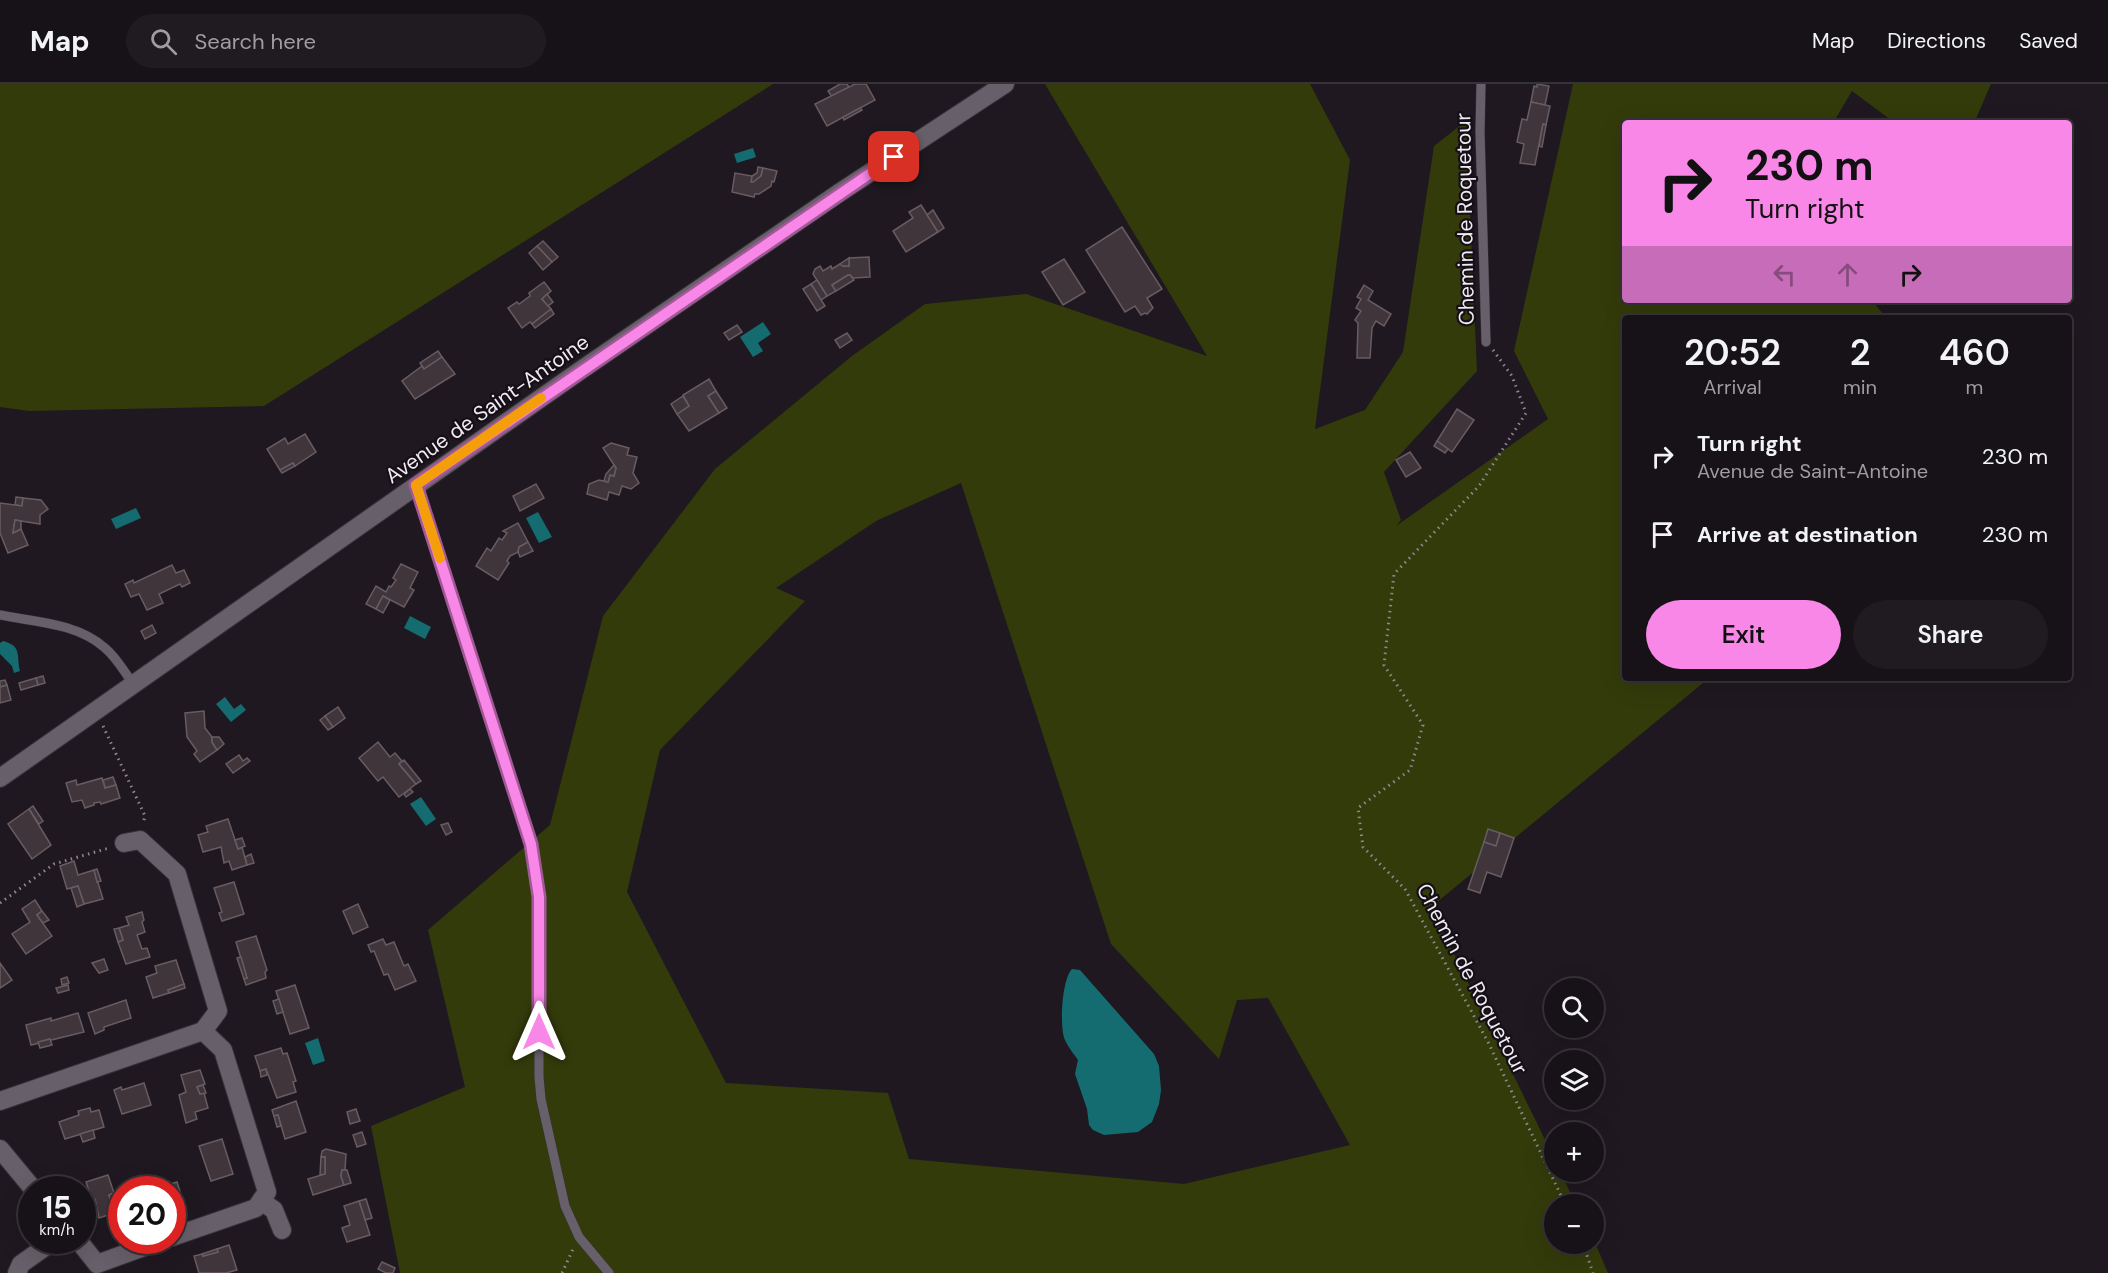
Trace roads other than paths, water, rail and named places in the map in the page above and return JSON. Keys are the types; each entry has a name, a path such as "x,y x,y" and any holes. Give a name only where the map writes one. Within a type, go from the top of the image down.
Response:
{"street":[{"name":"Avenue de Saint-Antoine","path":"0,778 416,485 839,193 1005,84"},
{"path":"0,1101 203,1031 218,1011 177,874 132,842"},
{"path":"203,1031 223,1050 264,1196 274,1210 282,1230"},
{"path":"0,1149 22,1176"},
{"path":"186,1232 256,1208 264,1196"},
{"path":"17,1273 21,1264 35,1254"},
{"path":"89,1254 97,1264 124,1254"}],"lane":[{"name":"Chemin de Roquetour","path":"1481,84 1480,132 1486,342"},
{"path":"416,485 531,844 539,897 541,1099 565,1206 579,1237 609,1273"},
{"path":"0,615 72,628 86,635 105,648 134,685"}],"water":[{"path":"753,148 756,157 737,163 734,154"},
{"path":"763,322 771,334 758,343 763,351 753,357 740,337"},
{"path":"136,508 141,518 116,529 111,519"},
{"path":"538,512 552,537 539,543 526,518"},
{"path":"410,616 431,627 425,639 404,628"},
{"path":"3,641 16,649 20,671 14,673 12,666 0,654 0,643"},
{"path":"225,697 234,709 241,704 246,710 231,722 216,704"},
{"path":"421,797 436,819 426,826 410,804"},
{"path":"1072,969 1080,970 1154,1054 1159,1066 1161,1090 1159,1104 1152,1122 1138,1132 1104,1135 1093,1130 1089,1125 1087,1109 1075,1074 1078,1060 1065,1040 1062,1025 1062,1003 1066,982"},
{"path":"318,1038 325,1061 313,1065 305,1043"}]}
